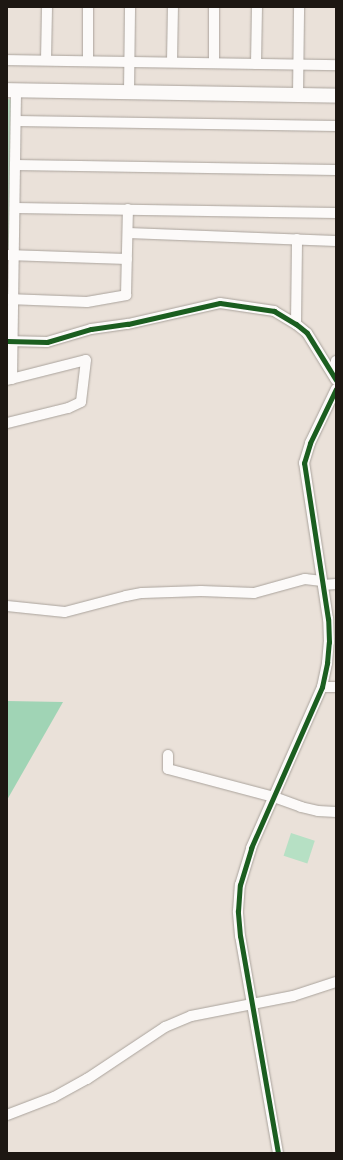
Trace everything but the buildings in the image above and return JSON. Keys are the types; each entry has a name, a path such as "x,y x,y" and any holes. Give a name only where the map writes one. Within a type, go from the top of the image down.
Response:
{"street":[{"path":"46,60 47,7"},
{"path":"88,7 88,61"},
{"path":"129,92 130,7"},
{"path":"172,62 173,7"},
{"path":"214,7 214,63"},
{"path":"256,64 257,7"},
{"path":"298,95 299,7"},
{"path":"7,60 336,65"},
{"path":"7,423 68,408 81,402 86,360 10,379 11,255 15,208 16,165 16,121 12,90 336,96"},
{"path":"16,121 336,126"},
{"path":"16,165 336,170"},
{"path":"15,208 336,213"},
{"path":"10,299 87,302 126,295 128,209"},
{"path":"128,233 336,241"},
{"path":"296,324 297,239"},
{"path":"11,255 127,259"},
{"path":"10,341 46,342 91,328 128,324 220,303 274,311 296,324 307,333 336,379"},
{"path":"336,361 336,379"},
{"path":"278,1153 240,936 238,911 240,885 251,848 322,687 327,663 329,642 322,583 304,463 310,443 336,389"},
{"path":"7,606 65,612 142,593 201,591 254,593 305,579 322,583 336,584"},
{"path":"322,687 336,687"},
{"path":"168,755 168,769 274,797 301,807 318,811 336,812"},
{"path":"7,1116 54,1097 87,1079 165,1027 191,1016 294,996 336,982"}],"green space":[{"path":"7,99 13,100 10,249 7,249"},
{"path":"7,701 63,702 7,800"},
{"path":"291,833 315,841 307,864 284,856"}],"cycle path":[{"path":"7,341 47,342 91,329 128,324 220,303 274,311 296,324 307,333 336,380"},
{"path":"278,1153 240,936 238,911 240,885 251,848 322,687 327,663 329,642 328,619 304,463 310,443 336,389"}]}
